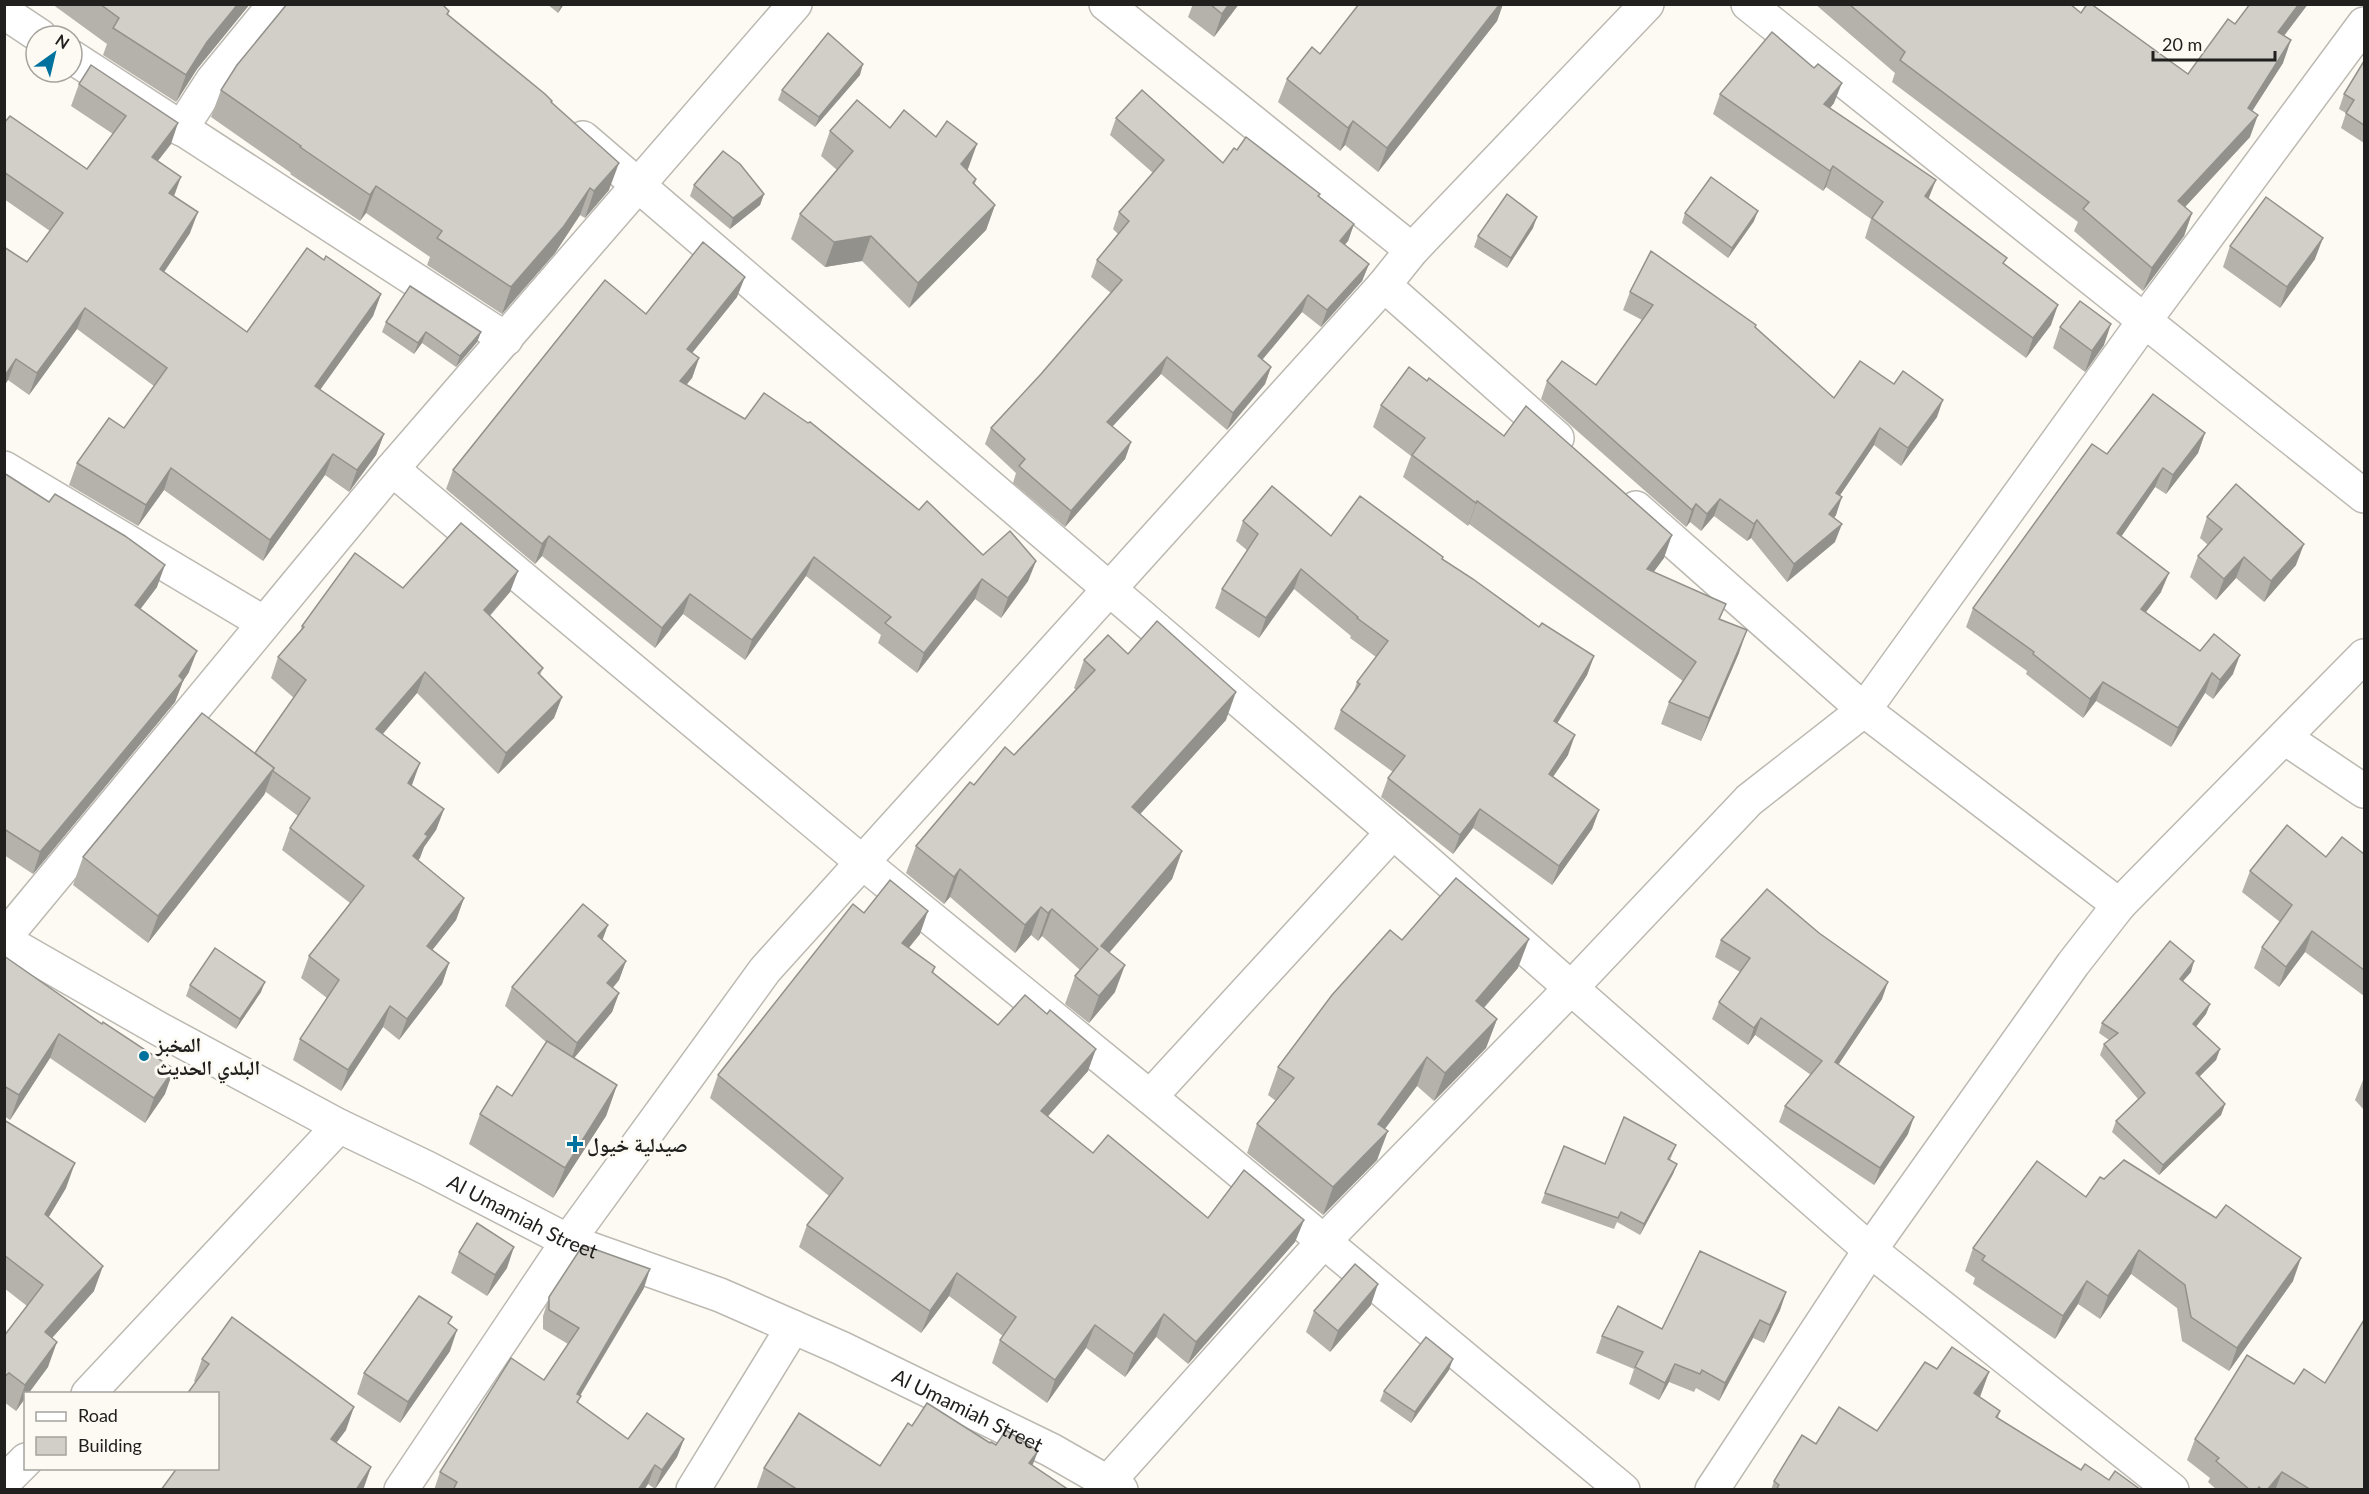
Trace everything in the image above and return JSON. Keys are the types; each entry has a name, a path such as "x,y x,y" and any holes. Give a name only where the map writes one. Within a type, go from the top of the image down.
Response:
{"street":[{"path":"181,129 212,81 275,4"},
{"path":"4,939 392,469 795,4"},
{"path":"1106,4 1412,250"},
{"path":"401,1490 568,1241 765,970 1110,591 1384,285 1412,250 1647,4"},
{"path":"1748,4 2364,496"},
{"path":"4,12 24,25"},
{"path":"1114,1486 1324,1241 1572,987 1749,800 1864,710 2145,320 2364,24"},
{"path":"84,65 506,339"},
{"path":"556,115 636,186 1393,832 1870,1250 2172,1490"},
{"path":"1384,285 1578,457"},
{"path":"4,468 264,622"},
{"path":"392,469 862,862 1150,1097 1623,1490"},
{"path":"1614,488 1864,710 2119,905"},
{"path":"1712,1490 1870,1250 2073,964 2119,905 2364,656"},
{"path":"2284,738 2364,791"},
{"path":"1150,1097 1393,832"},
{"name":"Al Umamiah Street","path":"4,939 161,1030 339,1125 568,1241 720,1295 793,1327 963,1406 1051,1450 1114,1486"},
{"path":"90,1392 339,1125"},
{"path":"693,1490 793,1327"}],"building":[{"path":"100,4 238,4 207,42 186,75 113,28 119,18"},
{"path":"287,4 442,4 449,11 447,14 545,94 619,163 594,191 590,188 564,226 511,287 437,238 442,231 376,186 370,195 221,90 237,65"},
{"path":"1210,4 1229,4 1222,14"},
{"path":"1359,4 1500,4 1387,148 1353,121 1348,128 1287,79 1312,47 1320,54"},
{"path":"1849,4 2070,4 2081,13 2087,4 2091,4 2188,74 2228,19 2235,24 2250,4 2299,4 2278,32 2291,40 2248,108 2258,115 2178,201 2192,213 2152,268 2083,209 2089,202 1900,60 1905,52"},
{"path":"1772,32 1814,68 1818,64 1842,83 1824,104 1936,180 1925,196 2007,258 2003,263 2058,305 2033,338 1872,218 1883,202 1833,166 1830,171 1720,94"},
{"path":"828,33 863,64 819,117 782,90"},
{"path":"2364,61 2364,125 2346,113 2354,100 2344,94"},
{"path":"91,65 178,123 152,157 181,177 169,193 198,212 160,269 247,332 307,248 324,260 326,256 381,294 315,386 384,434 357,470 333,454 270,540 171,468 146,505 77,463 109,418 124,428 167,368 85,308 37,373 16,359 4,377 4,247 27,262 63,213 4,172 4,123 10,116 87,169 126,116 79,84 84,84 84,76"},
{"path":"1142,90 1223,163 1234,148 1237,150 1246,137 1320,194 1318,196 1354,224 1340,241 1369,264 1327,310 1308,295 1258,356 1271,367 1233,413 1167,357 1107,422 1131,442 1071,511 1019,466 1025,459 991,428 1122,280 1097,260 1129,221 1119,212 1164,160 1116,118"},
{"path":"857,100 890,128 904,110 936,137 947,121 977,144 961,164 976,179 973,183 995,205 918,283 871,236 834,242 800,214 853,151 830,131"},
{"path":"723,151 740,164 764,194 733,218 694,185"},
{"path":"1711,177 1758,211 1732,248 1685,213"},
{"path":"1507,194 1537,217 1511,258 1478,236"},
{"path":"2266,197 2323,238 2287,287 2230,246"},
{"path":"703,242 745,277 687,349 699,358 680,381 745,419 764,393 808,423 810,422 919,510 927,501 983,555 1010,531 1036,561 1008,598 982,579 924,653 885,623 891,617 814,557 752,640 690,594 662,628 549,536 542,544 453,470 605,280 646,314"},
{"path":"1651,251 1756,325 1755,327 1834,398 1860,361 1894,384 1903,371 1943,400 1908,448 1880,428 1836,493 1842,497 1829,514 1842,524 1794,564 1757,520 1754,524 1720,499 1707,514 1696,504 1692,510 1547,381 1562,361 1596,385 1653,305 1630,292"},
{"path":"410,286 481,332 460,356 426,332 418,343 386,322"},
{"path":"2080,301 2111,324 2092,351 2060,327"},
{"path":"1409,367 1427,381 1429,378 1504,436 1526,406 1672,535 1647,569 1726,604 1719,619 1747,630 1709,718 1669,702 1696,662 1412,455 1425,438 1381,405"},
{"path":"2153,394 2205,433 2173,475 2163,468 2117,533 2169,573 2141,609 2200,651 2214,634 2240,655 2220,680 2212,673 2178,728 2103,682 2090,699 2033,654 2034,652 1973,608 2092,444 2107,454"},
{"path":"4,473 49,502 55,494 125,536 165,565 135,605 197,651 179,676 183,680 40,852 4,829"},
{"path":"2236,484 2304,544 2271,581 2244,557 2224,579 2198,556 2222,529 2207,517"},
{"path":"1272,486 1331,536 1360,496 1443,557 1442,559 1539,627 1542,623 1594,656 1554,721 1575,735 1549,774 1599,810 1559,866 1480,809 1460,835 1388,778 1405,756 1341,710 1360,684 1357,682 1388,641 1357,618 1301,569 1266,618 1222,589 1258,534 1243,521"},
{"path":"461,523 518,571 484,610 543,668 538,673 562,697 506,753 425,672 376,729 420,763 408,783 444,809 425,834 428,836 413,856 464,898 427,946 449,963 407,1019 390,1006 348,1070 300,1039 339,980 309,956 364,886 290,828 310,798 273,771 274,768 255,753 306,680 278,657 304,627 302,626 355,553 403,588"},
{"path":"1157,621 1236,692 1132,807 1182,851 1101,946 1125,965 1099,996 1075,976 1098,949 1052,909 1048,913 1041,907 1025,925 960,869 954,877 916,846 970,782 974,785 1005,747 1014,755 1095,670 1084,660 1108,635 1128,654"},
{"path":"202,713 274,768 158,916 83,857"},
{"path":"2287,825 2326,857 2342,837 2364,854 2364,970 2312,931 2286,967 2262,947 2292,905 2250,871"},
{"path":"1456,878 1529,939 1476,1001 1497,1019 1445,1073 1427,1057 1378,1124 1388,1131 1333,1187 1257,1124 1294,1078 1278,1067 1332,995 1390,930 1402,940"},
{"path":"890,880 928,911 902,943 935,967 932,972 998,1025 1025,995 1047,1014 1050,1010 1096,1049 1041,1111 1093,1153 1108,1135 1208,1218 1244,1170 1304,1220 1196,1342 1164,1314 1134,1354 1095,1325 1055,1380 1000,1340 1016,1317 957,1273 930,1311 807,1225 843,1178 718,1075 853,904 864,913"},
{"path":"1767,889 1819,933 1888,982 1835,1062 1914,1117 1880,1168 1785,1106 1822,1061 1761,1018 1754,1028 1719,1002 1750,958 1721,940"},
{"path":"583,904 608,925 598,936 626,961 607,983 619,993 577,1043 512,987"},
{"path":"2170,941 2194,961 2180,979 2210,1004 2193,1024 2220,1049 2196,1073 2225,1104 2163,1165 2116,1121 2145,1093 2104,1044 2118,1033 2102,1023"},
{"path":"215,948 265,982 240,1019 190,985"},
{"path":"4,956 102,1024 103,1022 174,1069 154,1098 59,1034 19,1095 4,1086"},
{"path":"547,1041 617,1085 565,1168 480,1114 497,1086 512,1096"},
{"path":"1624,1117 1676,1145 1668,1159 1677,1164 1644,1224 1621,1212 1618,1218 1545,1193 1564,1146 1605,1164"},
{"path":"4,1120 75,1163 45,1214 103,1266 45,1332 57,1342 25,1385 9,1373 4,1377 4,1336 43,1285 4,1255"},
{"path":"2124,1160 2216,1218 2226,1205 2301,1258 2237,1348 2191,1317 2185,1285 2139,1250 2108,1296 2087,1281 2063,1316 1982,1260 1985,1256 1973,1248 2037,1161 2086,1197 2100,1177 2104,1179"},
{"path":"477,1223 514,1247 495,1275 459,1252"},
{"path":"583,1245 650,1269 577,1394 581,1396 577,1402 628,1439 647,1413 684,1439 662,1470 655,1465 638,1490 453,1490 457,1482 440,1472 511,1358 544,1380 579,1328 549,1310 549,1297"},
{"path":"1700,1251 1786,1292 1770,1325 1760,1320 1725,1383 1702,1370 1700,1374 1675,1364 1665,1383 1635,1367 1643,1352 1602,1336 1618,1306 1662,1329"},
{"path":"1355,1264 1378,1284 1338,1331 1314,1311"},
{"path":"419,1296 452,1317 448,1323 457,1330 408,1402 364,1373"},
{"path":"232,1317 354,1407 331,1439 371,1467 356,1490 161,1490 176,1470 219,1470 219,1392 188,1392 209,1364 202,1359"},
{"path":"2364,1320 2364,1490 2311,1490 2282,1472 2267,1490 2259,1487 2257,1490 2250,1490 2216,1461 2219,1458 2195,1439 2247,1355 2294,1384 2304,1369 2325,1383"},
{"path":"1426,1337 1453,1359 1415,1412 1384,1391"},
{"path":"1952,1347 1989,1372 1974,1393 2000,1411 1996,1417 2081,1470 2085,1464 2109,1480 2115,1471 2141,1490 1776,1490 1779,1485 1774,1481 1802,1435 1816,1444 1839,1407 1877,1431 1925,1362 1937,1369"},
{"path":"927,1403 990,1443 996,1445 1006,1430 1038,1451 1029,1463 1069,1490 798,1490 764,1468 799,1413 880,1466 908,1423 912,1426"}],"place":[{"name":"المخبز البلدي الحديث","path":"144,1056"},
{"name":"صيدلية خيول","path":"575,1144"}]}
